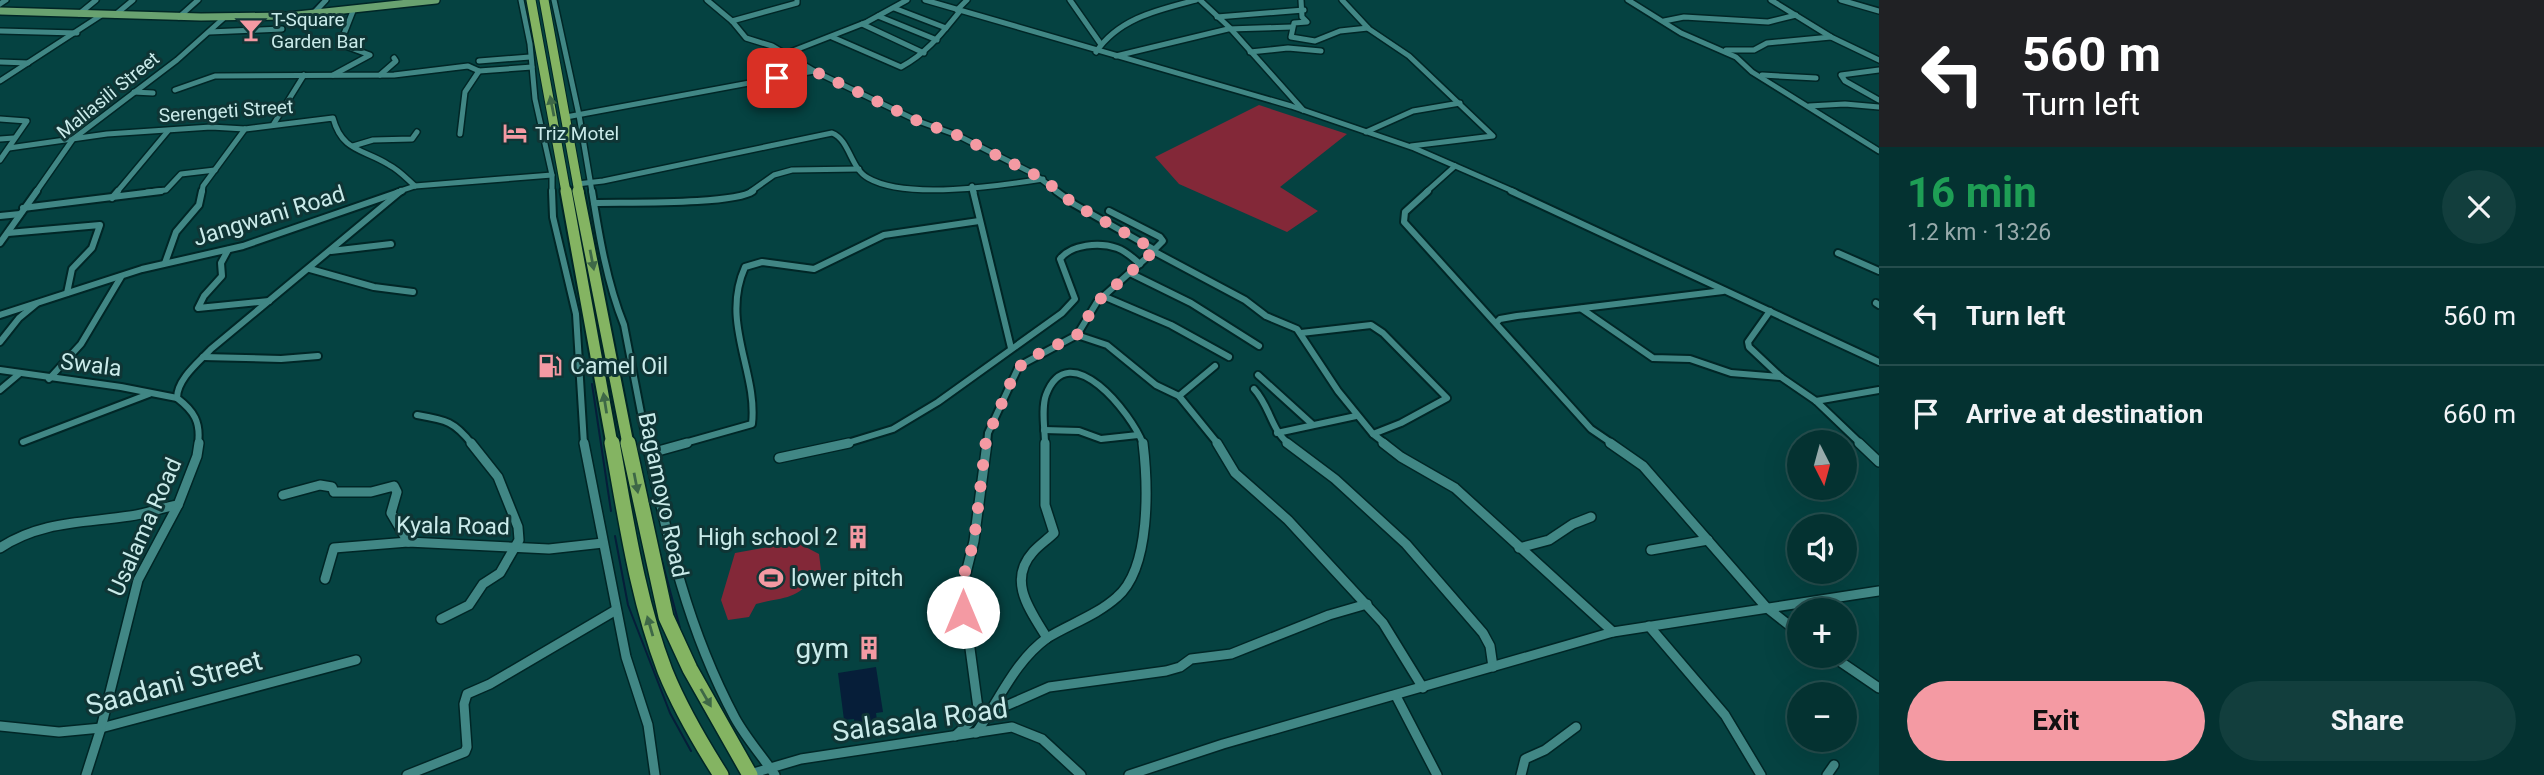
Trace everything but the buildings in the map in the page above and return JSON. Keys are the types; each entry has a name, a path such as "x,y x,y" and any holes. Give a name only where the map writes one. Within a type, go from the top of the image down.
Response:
{"highway":[{"name":"Bagamoyo Road","path":"531,0 624,510 647,618 666,673 686,715 721,775"},
{"name":"Bagamoyo Road","path":"544,0 573,116 577,184 646,533 666,617 690,669 750,775"}],"main road":[{"path":"0,11 179,17 312,15 436,0"}],"street":[{"path":"0,4 6,0"},
{"path":"79,14 96,0"},
{"path":"115,15 133,0"},
{"path":"179,17 198,0"},
{"path":"312,15 326,0"},
{"path":"521,0 535,99 552,175 553,217 576,314 581,429 626,657 648,725 655,775"},
{"path":"554,0 573,116 592,183 599,234 617,308 624,325 633,382 651,453 667,539 698,640 736,720 773,772"},
{"path":"707,0 732,21 746,38 764,43 814,71 918,121 957,135 1043,179 1074,204 1245,300 1266,316 1301,332 1353,326 1374,327 1447,398 1401,424 1373,434"},
{"path":"732,21 797,3 797,0"},
{"path":"785,54 862,24 907,0"},
{"path":"925,0 1096,52 1303,110 1410,146 1549,207 1693,278 1727,291 1879,362"},
{"path":"832,37 900,67 924,53 937,40 967,0"},
{"path":"1070,0 1100,43"},
{"path":"1096,52 1100,43 1145,14 1198,0 1232,31 1303,110"},
{"path":"1301,0 1303,17 1307,22 1294,23 1290,37 1312,41 1340,31 1368,28"},
{"path":"1342,0 1368,28 1409,56 1488,130 1492,137 1410,146"},
{"path":"1628,0 1684,34 1741,60 1755,74 1879,150"},
{"path":"1771,0 1831,37 1879,61"},
{"path":"1841,0 1879,11"},
{"path":"894,8 946,28"},
{"path":"1217,17 1304,10"},
{"path":"332,75 370,55 340,44 353,11"},
{"path":"0,81 103,15"},
{"path":"1664,21 1689,18 1762,22 1779,21 1796,15"},
{"path":"878,16 937,40"},
{"name":"Maliasili Street","path":"0,243 73,139 177,60 225,17"},
{"path":"862,24 924,53"},
{"path":"1115,56 1178,40 1232,31 1273,25 1292,27"},
{"path":"208,33 282,29"},
{"path":"0,31 77,33"},
{"path":"1721,50 1754,50 1776,42 1831,37"},
{"path":"1250,52 1288,48 1321,51"},
{"path":"479,61 530,57"},
{"path":"380,75 396,61 394,58"},
{"path":"0,62 29,63"},
{"path":"175,90 214,77 380,75 468,66 479,71 532,67"},
{"path":"1877,98 1846,81 1841,75 1879,70"},
{"path":"460,134 465,92 479,71"},
{"path":"573,116 814,71"},
{"path":"1755,74 1816,78"},
{"path":"273,125 304,75"},
{"path":"134,92 153,93"},
{"path":"1366,132 1413,111 1460,103"},
{"path":"1808,106 1845,104 1879,107"},
{"name":"Serengeti Street","path":"9,148 73,139 223,127 245,129 333,118 336,129 347,145 390,164 415,186"},
{"path":"0,119 27,121 0,160"},
{"path":"165,263 176,232 199,205 203,186 245,129"},
{"path":"111,198 168,131"},
{"path":"352,146 373,140 412,139 417,132"},
{"path":"577,184 832,133 840,136 859,169 875,182 894,188 1013,186 1043,179"},
{"path":"0,139 15,138"},
{"path":"1455,166 1405,212 1403,219 1591,429 1643,466 1766,607 1787,624"},
{"path":"594,203 724,198 748,194 774,175 792,170 859,169"},
{"path":"0,216 166,190 181,174 215,170"},
{"name":"Jangwani Road","path":"0,315 165,263 228,250 415,186 552,175"},
{"path":"972,186 1011,348"},
{"path":"177,398 183,381 202,357 401,191"},
{"path":"955,736 970,722 978,708 961,589 974,541 988,433 1019,366 1077,335 1103,296 1163,242 1160,237 1108,211"},
{"path":"651,453 752,424 752,406 742,359 737,314 739,285 746,267 756,262 768,262 790,269 812,269 833,261 872,239 906,231 979,221"},
{"path":"8,233 100,225 92,248 72,270 67,293"},
{"path":"331,251 391,244"},
{"path":"779,457 835,447 893,429 939,402 1074,302 1060,259 1066,251 1116,247 1140,264"},
{"path":"228,250 221,263 224,274 220,282 208,291 198,308 247,306 273,300"},
{"path":"1838,253 1879,271"},
{"path":"310,269 374,287 413,292"},
{"path":"1130,273 1191,303 1259,346"},
{"path":"49,379 80,344 121,276"},
{"path":"1496,323 1505,318 1692,293 1727,291"},
{"path":"1103,296 1182,330 1229,357"},
{"path":"0,342 19,318 39,302"},
{"path":"1582,309 1653,358 1690,359 1731,373 1781,377"},
{"path":"1770,311 1748,344 1781,377 1816,401 1879,462"},
{"path":"1301,332 1338,391 1373,434 1401,457 1455,488 1613,632"},
{"path":"1077,335 1108,345 1156,385 1179,396 1216,441 1235,473 1288,520 1367,604 1393,636 1423,688"},
{"path":"202,357 281,359 318,356"},
{"path":"1179,396 1193,387 1200,376 1214,366"},
{"name":"Swala","path":"0,370 121,387 177,398"},
{"path":"976,733 1027,654 1047,638 1107,605 1127,589 1136,572 1142,548 1144,446 1104,389 1082,373 1073,370 1061,375 1047,392 1044,430 1045,512 1054,533 1028,558 1020,589 1022,598 1047,638"},
{"path":"0,390 19,374"},
{"path":"1258,375 1312,424"},
{"path":"1254,389 1266,402 1277,433 1286,444 1335,479 1370,509 1406,544 1483,633 1490,646 1493,667"},
{"path":"1816,401 1879,390"},
{"path":"23,442 150,394"},
{"name":"Usalama Road","path":"86,775 101,728 138,580 178,505 197,456 200,430 194,411 177,398"},
{"path":"417,415 454,424 492,466 517,527 519,540 499,573 483,584 474,601 441,619"},
{"path":"1277,433 1356,416"},
{"path":"1044,430 1083,431 1101,439 1138,435"},
{"path":"283,495 322,485 332,487 334,492 371,492 394,486 397,492 391,513 408,542"},
{"path":"0,548 11,541 60,523 131,516 178,505"},
{"path":"1519,548 1549,540 1573,524 1591,517"},
{"path":"1650,550 1707,540"},
{"name":"Kyala Road","path":"325,579 334,548 408,542 549,549 603,543"},
{"path":"1129,775 1223,744 1613,632 1879,591"},
{"path":"992,712 1049,687 1166,671 1181,667 1191,659 1231,654 1329,615 1367,604"},
{"path":"407,775 465,751 464,704 467,694 490,684 616,610"},
{"path":"1649,626 1725,715 1761,775"},
{"name":"Saadani Street","path":"0,726 59,732 101,728 356,660"},
{"path":"1850,668 1879,688"},
{"path":"1396,696 1437,775"},
{"name":"Salasala Road","path":"750,775 773,772 801,759 1006,727 1030,731 1046,741 1081,775"},
{"path":"1521,775 1525,759 1545,750 1576,727"},
{"path":"1826,775 1834,765"}],"shaded area":[{"path":"1259,105 1347,134 1280,187 1318,211 1287,232 1179,184 1155,157"},
{"name":"lower pitch","path":"796,542 819,554 821,570 798,592 756,604 749,617 728,620 721,600 735,553"}],"water":[{"path":"876,667 883,712 876,713 878,727 856,731 854,719 844,720 838,673"}],"waterway":[{"path":"310,12 322,0"},
{"path":"619,368 633,438"},
{"path":"592,384 611,511"},
{"path":"615,536 628,605 670,713 691,751"},
{"path":"658,546 680,628"}],"place":[{"name":"T-Square Garden Bar","path":"251,30"},
{"name":"Triz Motel","path":"515,133"},
{"name":"Camel Oil","path":"550,366"},
{"name":"High school 2","path":"858,537"},
{"name":"lower pitch","path":"771,578"},
{"name":"gym","path":"869,648"}],"route":[{"path":"777,78 814,71 863,92 918,121 957,135 1034,174 1061,196 1155,250 1097,302 1077,335 1028,359 1016,370 986,440 976,506 974,541 962,581 963,612"}]}
